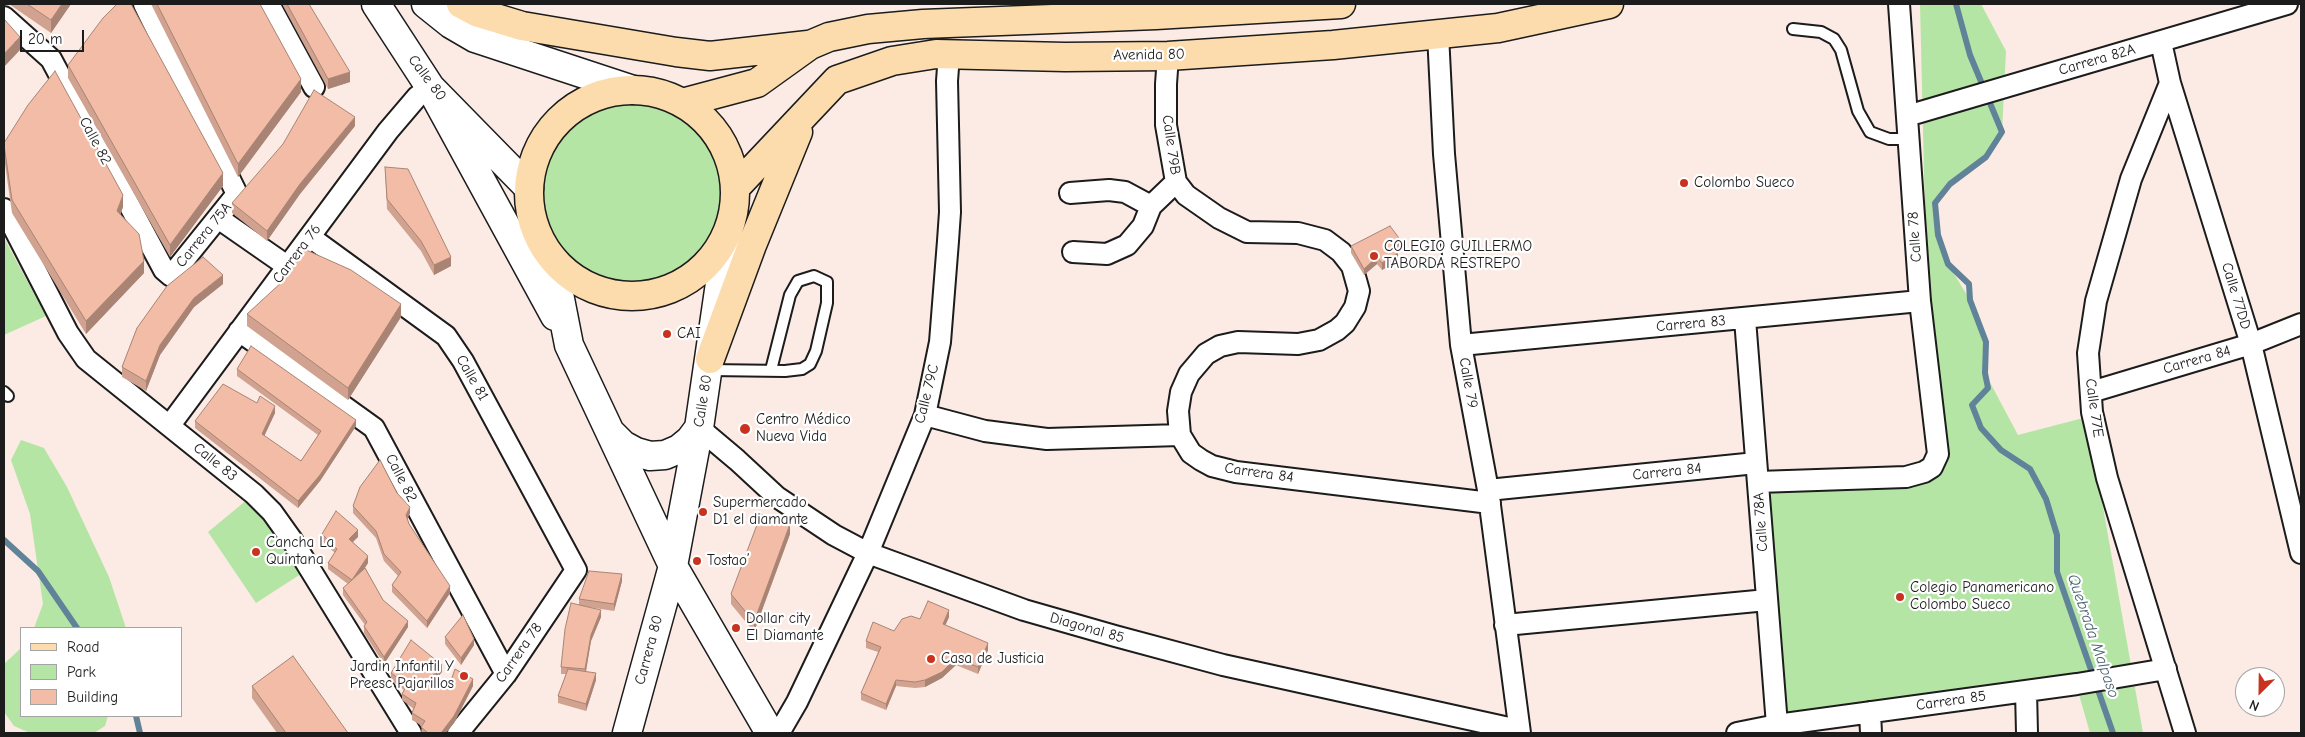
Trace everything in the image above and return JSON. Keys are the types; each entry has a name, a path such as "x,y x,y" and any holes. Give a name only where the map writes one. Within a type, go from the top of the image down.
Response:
{"main road":[{"path":"461,4 476,12 522,26 710,56 810,45"},
{"path":"682,103 757,83 810,45 829,37 868,28 1025,15 1341,4"},
{"name":"Avenida 80","path":"736,187 837,80 892,61 936,54 1168,56 1333,44 1498,28 1608,4"},
{"path":"633,90 658,94 682,103 703,118 719,138 728,154 736,187 735,204 727,236 716,254 702,269 685,282 673,288 646,295 625,296 604,292 584,284 567,273 552,258 539,237 531,213 529,188 538,150 548,133 561,118 577,106 594,97 633,90"},
{"path":"709,365 752,245 805,114"}],"street":[{"name":"Carrera 75A","path":"144,4 236,194 171,276"},
{"path":"269,4 314,87"},
{"name":"Calle 80","path":"376,4 430,87 529,188"},
{"path":"426,4 451,24 475,38 633,90"},
{"name":"Calle 78","path":"1900,4 1920,301 1939,446 1936,461 1932,467"},
{"name":"Carrera 82A","path":"1907,116 2287,4"},
{"name":"Calle 82","path":"4,17 51,59 164,270 171,276"},
{"name":"Calle 79","path":"1438,34 1444,154 1461,345 1489,497 1519,732"},
{"name":"Calle 77DD","path":"2161,42 2170,83 2251,344 2301,553"},
{"name":"Calle 79C","path":"779,733 798,702 868,553 924,415 940,342 948,241 950,212 947,81 949,54"},
{"name":"Calle 79B","path":"1168,56 1166,125 1176,182 1193,201 1219,218 1241,229 1254,233 1305,234 1331,244 1341,252 1352,266 1358,285 1357,302 1341,326 1319,340 1298,344 1238,342 1220,346 1206,354 1194,367 1181,392 1178,411 1180,435"},
{"name":"Calle 77E","path":"2170,83 2131,179 2096,301 2088,353 2092,412 2108,478 2185,733"},
{"path":"430,87 547,300 673,566 770,733"},
{"name":"Carrera 76","path":"170,425 388,131 417,97 430,87"},
{"path":"1073,252 1107,254 1127,245 1143,226 1151,206 1176,182"},
{"path":"1070,193 1108,190 1125,192 1151,206"},
{"name":"Calle 83","path":"4,209 68,333 86,359 254,494 272,512 304,559 411,733"},
{"path":"218,218 287,266"},
{"name":"Calle 80","path":"673,566 699,428 727,236"},
{"name":"Calle 81","path":"310,237 446,336 464,361 576,570"},
{"path":"552,258 569,345"},
{"name":"Carrera 83","path":"1461,345 1920,301"},
{"name":"Calle 78A","path":"1745,319 1777,725"},
{"name":"Carrera 84","path":"2091,392 2251,344 2301,324"},
{"name":"Calle 82","path":"239,331 374,428 506,674"},
{"path":"924,415 985,431 1047,439 1180,435"},
{"path":"609,429 623,445 636,452 650,456 665,455 678,449 690,440 699,428"},
{"name":"Diagonal 85","path":"699,428 777,497 834,535 868,553 1024,610 1115,636 1223,664 1519,732"},
{"name":"Carrera 84","path":"1180,435 1191,453 1201,460 1212,466 1236,472 1489,497 1757,472 1906,477 1924,472 1932,467"},
{"name":"Carrera 80","path":"627,733 673,566"},
{"name":"Carrera 78","path":"458,733 506,674 576,570"},
{"path":"1505,625 1767,600"},
{"path":"2156,638 2155,653 2144,672 2165,683 2173,691"},
{"name":"Carrera 85","path":"1737,733 1777,725 2026,691 2166,669"},
{"path":"2026,691 2027,733"},
{"path":"1870,712 1871,733"}],"lane":[{"path":"1793,29 1821,32 1834,38 1841,50 1858,111 1870,132 1890,139 1908,139"},
{"path":"709,365 771,370 802,369 810,364 816,351 828,303 827,282 814,276 798,281 790,295 771,370"}],"green space":[{"path":"1920,4 1981,4 2006,51 2002,132 1986,157 1950,184 1935,203 1938,235 1948,264 1970,300 1986,342 1985,373 2018,435 2087,417 2143,733 2090,733 2078,691 1777,728 1760,482 1931,467"},
{"path":"631,104 665,111 681,119 700,137 706,144 717,168 721,194 714,228 706,244 688,263 681,269 657,280 631,284 597,277 581,269 562,251 556,244 545,220 541,194 548,160 556,144 574,125 581,119 605,108"},
{"path":"4,238 46,316 4,335"},
{"path":"21,440 44,448 67,487 109,577 126,627 34,627 43,604 30,514 11,460"},
{"name":"Cancha La Quintana","path":"254,494 304,572 256,603 208,532"},
{"path":"20,649 20,717 108,717 105,726 94,733 30,733 14,726 4,712 4,664"}],"building":[{"path":"27,4 62,4 51,20"},
{"path":"117,4 131,4 223,173 170,245 68,65 103,18"},
{"path":"157,4 260,4 301,79 238,164"},
{"path":"287,4 309,4 350,72 328,79"},
{"path":"4,19 20,37 4,54"},
{"path":"55,71 123,195 117,211 139,234 144,261 86,321 12,200 4,145 28,105"},
{"path":"314,90 355,117 300,184 267,231 232,203 283,144"},
{"path":"385,167 408,169 451,257 434,265 421,241 387,199"},
{"name":"COLEGIO GUILLERMO TABORDA RESTREPO","path":"1390,226 1402,242 1393,245 1398,253 1382,263 1377,257 1364,269 1351,246"},
{"path":"304,249 351,270 401,304 348,388 247,314 283,281"},
{"path":"203,257 223,275 194,298 160,345 146,381 122,367 137,328 167,286"},
{"path":"251,346 356,420 320,475 298,501 195,421 223,384 257,403 260,396 275,406 262,434 301,461 321,431 237,369"},
{"path":"380,460 397,493 410,507 406,515 409,524 450,586 427,621 392,585 401,572 384,554 376,531 353,506 360,487"},
{"path":"336,511 358,530 349,539 368,556 352,580 328,563 337,549 322,534"},
{"path":"761,514 790,524 754,622 731,594"},
{"path":"365,568 383,600 408,621 384,657 364,626 367,622 343,588"},
{"path":"589,571 622,574 614,604 579,599"},
{"name":"Casa de Justicia","path":"928,601 949,610 943,624 988,643 978,667 956,658 942,672 925,680 915,682 896,680 886,704 861,693 881,647 866,641 873,622 894,631 902,619 911,616 920,619"},
{"path":"571,603 601,610 591,635 585,669 561,667 565,629"},
{"path":"463,615 474,639 461,658 445,637"},
{"path":"411,640 442,665 431,678 448,689 455,669 473,679 454,716 441,733 428,733 421,727 425,721 412,713 416,703 402,694 407,685 391,673"},
{"path":"293,656 348,733 286,733 252,686"},
{"path":"568,669 596,673 586,704 558,696"}],"waterway":[{"name":"Quebrada Malpaso","path":"1956,4 1970,55 2002,132 1986,157 1950,184 1935,203 1938,235 1948,264 1969,284 1970,300 1986,342 1985,373 1988,388 1972,405 1981,428 2001,450 2030,469 2046,499 2057,535 2057,572 2113,733"},
{"path":"4,540 38,571 76,627"},
{"path":"136,717 140,733"}],"place":[{"name":"Colombo Sueco","path":"1684,183"},
{"name":"COLEGIO GUILLERMO TABORDA RESTREPO","path":"1374,256"},
{"name":"CAI","path":"667,334"},
{"name":"Centro Médico Nueva Vida","path":"745,429"},
{"name":"Supermercado D1 el diamante","path":"703,512"},
{"name":"Cancha La Quintana","path":"256,552"},
{"name":"Tostao’","path":"697,561"},
{"name":"Colegio Panamericano Colombo Sueco","path":"1900,597"},
{"name":"Dollar city El Diamante","path":"736,628"},
{"name":"Casa de Justicia","path":"931,659"},
{"name":"Jardin Infantil Y Preesc Pajarillos","path":"464,676"}]}
